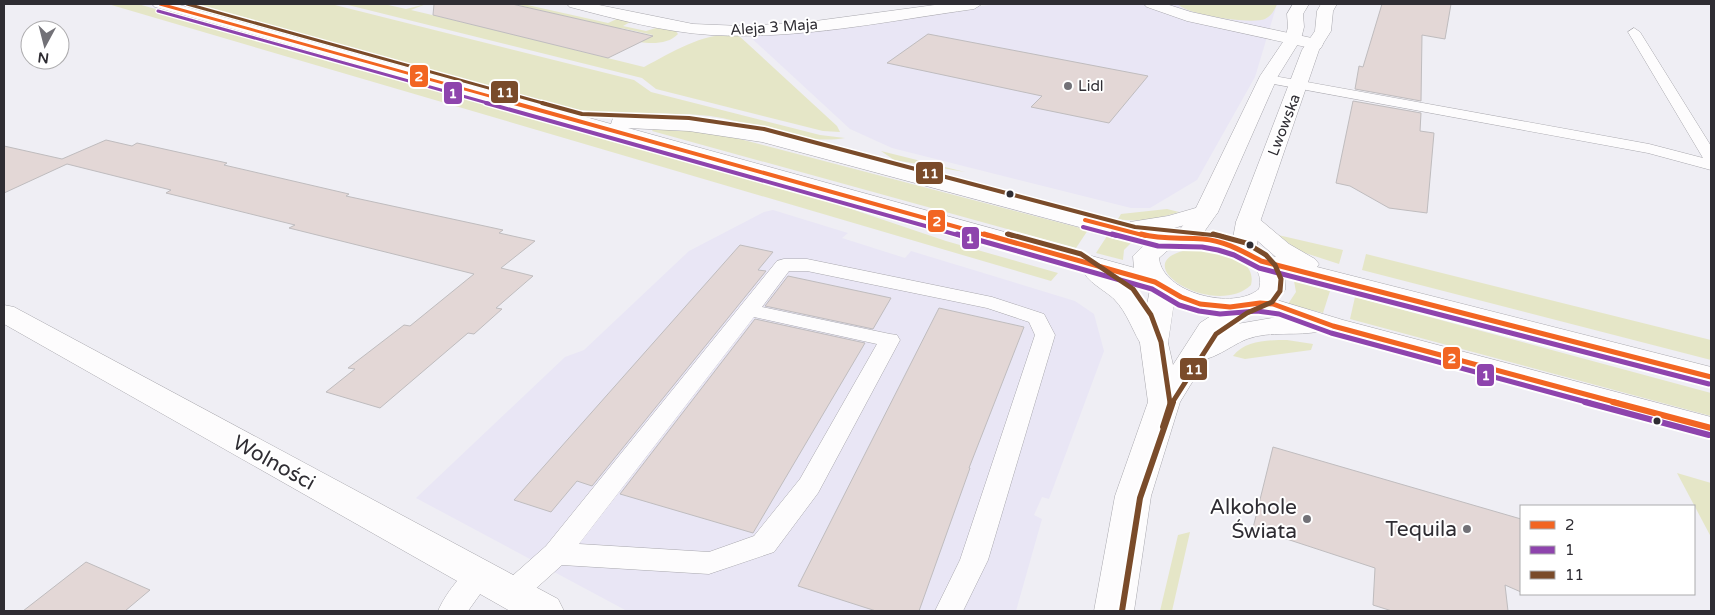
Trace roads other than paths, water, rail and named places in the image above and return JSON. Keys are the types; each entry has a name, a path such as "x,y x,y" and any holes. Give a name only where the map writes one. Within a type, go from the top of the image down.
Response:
{"street":[{"path":"160,4 1078,261 1159,286 1201,304 1250,304 1287,310 1333,326 1711,428"},
{"name":"Aleja 3 Maja","path":"575,4 676,26 742,31 781,29 974,4"},
{"path":"1152,4 1267,47 1274,71"},
{"name":"Lwowska","path":"1252,256 1248,222 1313,47 1321,37 1325,23 1324,14 1329,4"},
{"name":"Lwowska","path":"1218,22 1248,26 1270,24 1284,21 1298,9"},
{"name":"Lwowska","path":"1178,240 1197,226 1206,212 1274,71 1291,42 1296,27 1298,9"},
{"path":"1187,16 1218,22 1313,47"},
{"path":"1239,35 1291,42"},
{"path":"581,121 689,125 764,136 1133,234 1178,240 1209,240 1252,256 1346,282 1711,377"},
{"path":"1103,225 1128,227 1171,224 1206,212"},
{"path":"1248,222 1280,249 1303,263 1346,282"},
{"path":"1154,342 1159,286 1148,273 1145,265 1146,257 1158,245 1178,240"},
{"path":"1114,611 1132,496 1164,402 1197,353 1210,329 1250,304 1268,296 1273,288 1274,279 1270,270 1252,256"},
{"path":"1078,261 1108,279 1127,294 1144,319 1154,342 1164,402"},
{"name":"Wolności","path":"4,313 544,611"},
{"path":"1197,353 1241,331 1286,324 1333,326"}],"lane":[{"path":"1634,32 1711,158"},
{"path":"1274,71 1299,84 1650,149 1711,165"},
{"path":"512,593 556,554 784,265 807,265 992,303 1037,318 1045,335 974,560 949,611"},
{"path":"556,554 709,563 764,544 809,486 890,340 749,310"},
{"path":"452,611 479,576"}],"place":[{"name":"Lidl","path":"1068,86"},
{"name":"Alkohole Świata","path":"1307,519"},
{"name":"Tequila","path":"1467,529"}]}
